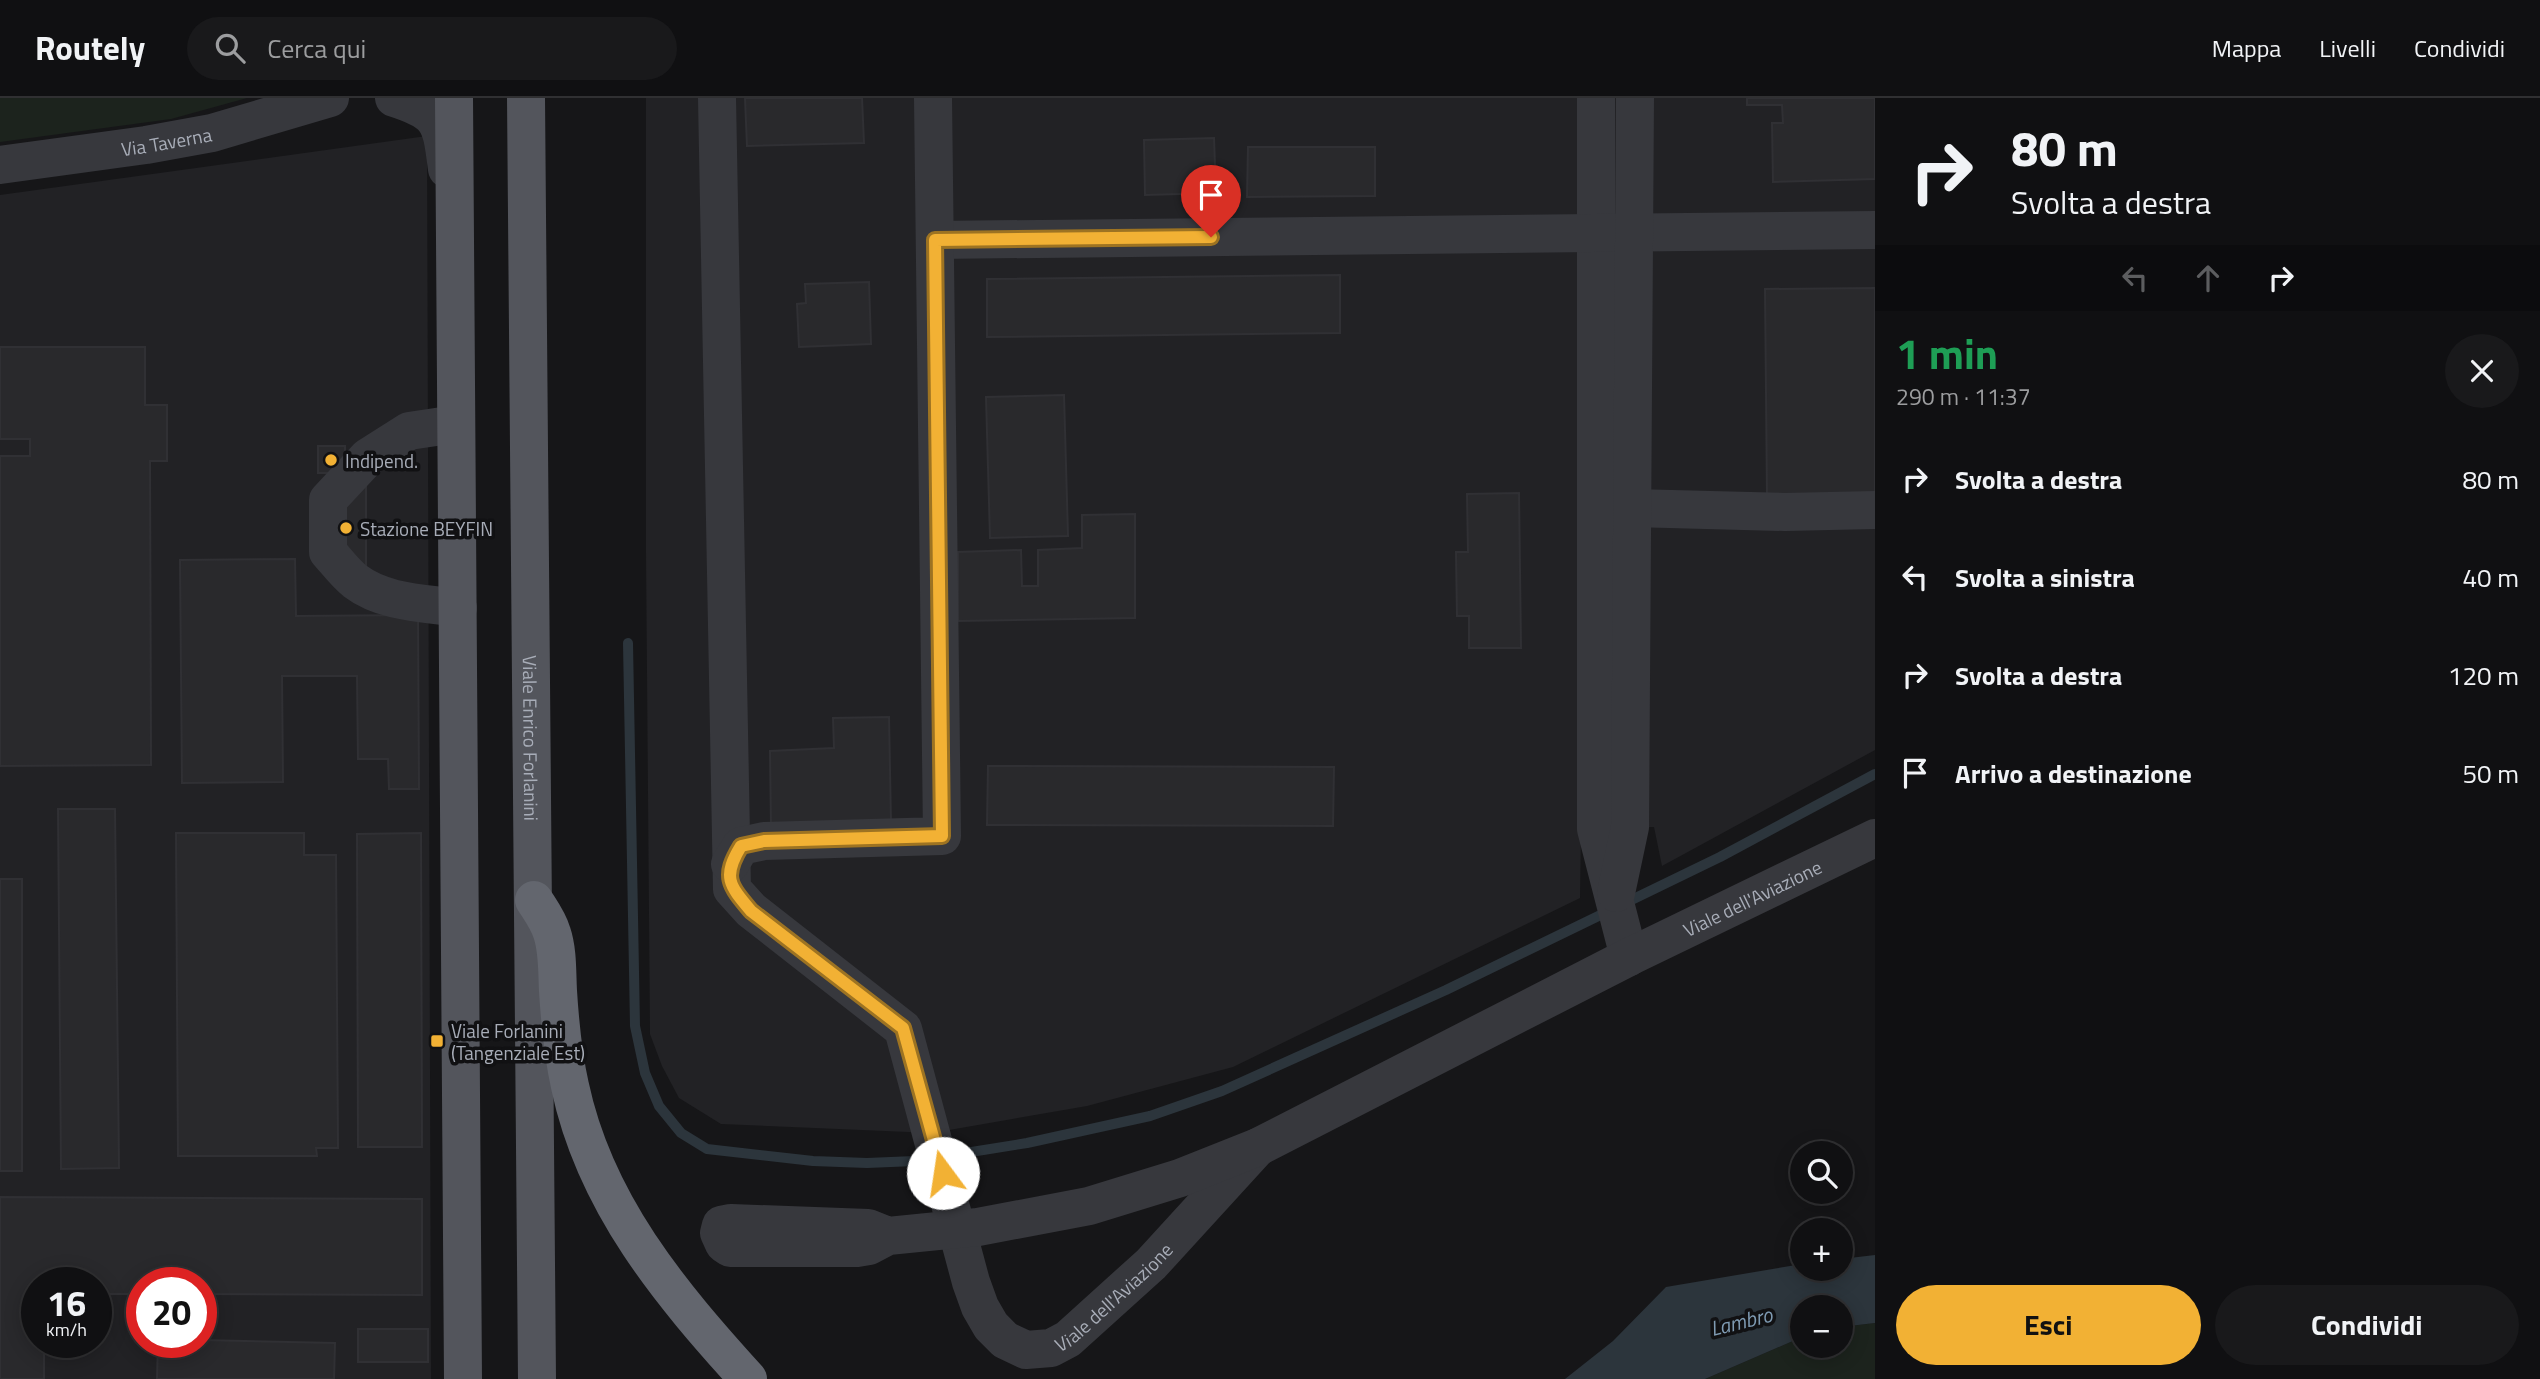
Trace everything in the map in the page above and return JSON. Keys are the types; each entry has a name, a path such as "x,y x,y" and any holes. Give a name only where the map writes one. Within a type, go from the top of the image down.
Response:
{"highway":[{"path":"534,900 545,916 555,944 560,1026 569,1086 582,1131 608,1192 630,1233 665,1283 748,1379"}],"main road":[{"path":"454,98 463,1379"},
{"name":"Viale Enrico Forlanini","path":"526,98 537,1379"}],"street":[{"name":"Via Taverna","path":"0,165 212,133 330,98"},
{"path":"394,98 423,108 438,121 455,231"},
{"path":"717,98 732,889 751,911 903,1028 957,1230"},
{"path":"730,864 741,846 764,841 942,836 933,98"},
{"path":"1596,98 1596,829 1622,931"},
{"path":"1622,931 1630,827 1635,98"},
{"path":"935,240 1875,230"},
{"path":"456,424 409,431 368,457 327,500 328,552 354,580 372,592 395,599 458,608"},
{"path":"1632,508 1785,512 1875,510"},
{"name":"Viale dell'Aviazione","path":"888,1236 957,1230 1042,1217 1157,1186 1258,1147 1622,931 1875,838"},
{"name":"Viale dell'Aviazione","path":"957,1230 980,1307 991,1326 1005,1340 1020,1348 1051,1348 1068,1339 1151,1264 1258,1147"}],"shaded area":[{"path":"0,98 247,98 171,119 0,142"},
{"path":"646,98 1875,98 1875,750 1662,866 1654,827 1581,829 1580,898 1233,1067 1087,1106 932,1133 721,1124 679,1098 662,1066 650,1034"},
{"path":"427,136 431,1379 0,1379 0,195"},
{"path":"1875,1323 1875,1379 1705,1379 1790,1342 1790,1358 1853,1358 1853,1326"}],"water":[{"name":"Lambro","path":"1875,1255 1875,1323 1853,1326 1853,1295 1790,1295 1790,1342 1705,1379 1565,1379 1613,1341 1666,1287 1790,1266 1790,1281 1853,1281 1853,1258"}],"building":[{"path":"745,98 862,98 864,143 747,146"},
{"path":"1747,98 1875,98 1875,179 1773,182 1772,123 1783,123 1782,105 1747,105"},
{"path":"1214,138 1216,193 1145,195 1144,140"},
{"path":"1248,147 1375,147 1375,196 1247,197"},
{"path":"1340,275 1340,333 987,337 987,279"},
{"path":"869,282 871,344 799,347 797,304 806,303 805,284"},
{"path":"1875,288 1875,494 1767,496 1765,289"},
{"path":"0,347 145,347 145,405 167,405 167,461 150,461 151,765 0,766 0,456 30,456 30,439 0,439"},
{"path":"1064,395 1068,536 990,538 986,397"},
{"name":"Indipend.","path":"318,446 345,446 345,473 318,473"},
{"name":"Stazione BEYFIN","path":"327,487 366,487 366,568 326,568"},
{"path":"1519,493 1521,648 1469,648 1469,616 1457,616 1456,552 1468,552 1467,494"},
{"path":"1135,514 1135,618 958,621 958,552 1021,550 1022,586 1038,586 1038,550 1082,548 1082,515"},
{"path":"295,559 296,616 418,615 419,789 389,789 388,759 358,759 357,676 282,676 283,782 182,783 180,560"},
{"path":"889,717 891,824 771,826 770,751 834,748 833,718"},
{"path":"988,766 1334,767 1333,826 987,825"},
{"path":"58,809 115,809 119,1168 61,1169"},
{"path":"176,833 304,833 304,855 336,855 338,1148 316,1148 317,1156 178,1156"},
{"path":"421,833 422,1147 358,1147 357,834"},
{"path":"0,879 22,879 22,1171 0,1171"},
{"path":"0,1197 422,1199 422,1295 217,1294 217,1267 126,1267 126,1294 112,1294 112,1267 21,1267 21,1358 44,1358 44,1379 0,1379"},
{"path":"358,1329 428,1329 428,1362 358,1362"},
{"path":"217,1340 335,1343 334,1379 157,1379 158,1358 217,1358"}],"waterway":[{"path":"628,643 635,1026 645,1073 659,1106 681,1133 707,1149 813,1161 915,1161 1027,1143 1150,1116 1222,1091 1446,990 1720,857 1875,774"}],"place":[{"name":"Indipend.","path":"331,460"},
{"name":"Stazione BEYFIN","path":"346,528"},
{"name":"Viale Forlanini (Tangenziale Est)","path":"437,1041"}],"route":[{"path":"943,1173 903,1028 751,911 732,889 730,864 741,846 764,841 942,836 935,240 1211,237"}]}
